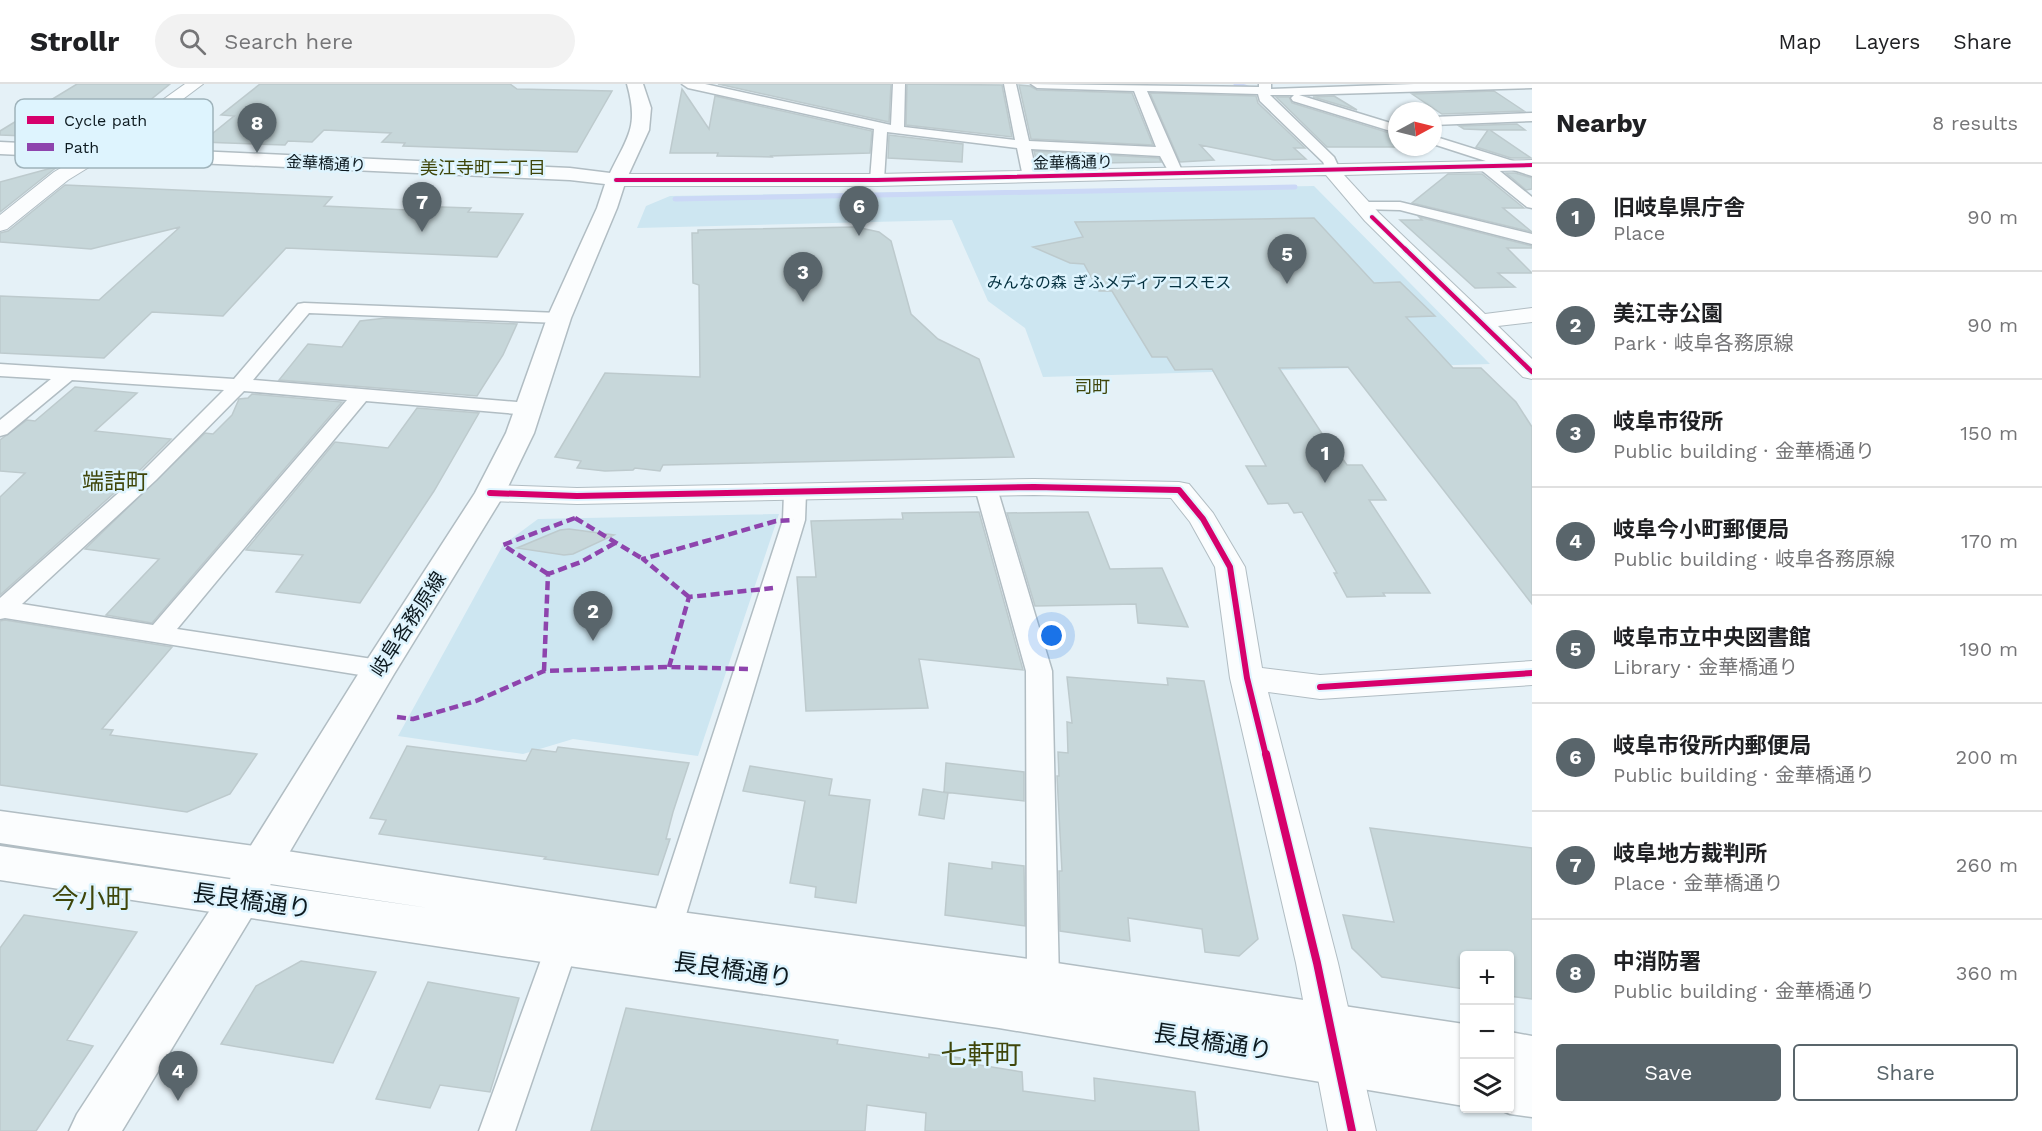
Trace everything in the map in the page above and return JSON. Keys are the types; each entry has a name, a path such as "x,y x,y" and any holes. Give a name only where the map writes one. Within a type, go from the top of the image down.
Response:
{"main road":[{"name":"岐阜各務原線","path":"94,1131 490,493 529,410 559,318 607,208 616,180 640,130 642,108 634,84"},
{"name":"金華橋通り","path":"0,148 15,149"},
{"name":"金華橋通り","path":"213,157 570,174 616,180"},
{"name":"金華橋通り","path":"0,165 15,166"},
{"name":"金華橋通り","path":"73,168 563,185 616,180"},
{"name":"長良橋通り","path":"0,827 562,946 999,1007 1333,1043 1460,1046"},
{"name":"長良橋通り","path":"0,863 250,881 666,928 1043,981 1333,1043 1460,1082"},
{"path":"1514,1055 1532,1058"},
{"path":"1514,1092 1532,1095"}],"street":[{"path":"174,99 195,84"},
{"path":"688,84 897,130 1023,145 1165,152"},
{"path":"897,130 898,84"},
{"path":"1010,84 1030,177"},
{"path":"1037,84 1268,93 1532,84"},
{"path":"1243,84 1268,93 1320,104 1388,126"},
{"path":"1509,85 1532,95"},
{"path":"1139,87 1165,152 1176,173"},
{"path":"1315,90 1320,104"},
{"path":"1268,93 1329,160 1336,178 1372,217 1532,372"},
{"path":"1442,121 1532,117"},
{"path":"1378,123 1388,122"},
{"path":"877,180 881,127"},
{"path":"1442,143 1522,165 1532,172"},
{"name":"金華橋通り","path":"616,180 877,180 1522,165"},
{"path":"1485,166 1532,204"},
{"path":"0,225 73,168"},
{"path":"1364,206 1400,206 1532,238"},
{"path":"1,610 149,476 239,385 304,308 559,318"},
{"path":"1480,321 1532,315"},
{"path":"0,370 239,385 529,410"},
{"path":"0,430 68,374"},
{"path":"160,633 360,396"},
{"path":"490,493 577,496 1035,487 1179,490 1203,519 1230,567 1248,678 1317,963 1352,1131"},
{"path":"986,488 1038,671 1043,981"},
{"path":"666,928 794,520 795,493"},
{"path":"1,610 379,669"},
{"path":"1248,678 1320,687 1532,673"},
{"path":"497,1131 562,946"}],"green space":[{"name":"みんなの森 ぎふメディアコスモス","path":"1314,186 1490,364 1043,377 1025,328 988,301 952,220 637,228 646,206 670,196"},
{"path":"779,514 698,756 573,739 523,754 398,736 503,545 538,519"}],"building":[{"path":"77,84 170,84 151,99 52,99"},
{"path":"260,84 510,84 517,89 612,91 577,152 403,146 405,143 382,142 391,133 324,130 312,142 288,141 285,145 213,142 213,133 234,116 221,115"},
{"path":"718,84 891,84 889,122"},
{"path":"907,84 1002,85 1012,137 906,125"},
{"path":"1019,85 1030,86 1037,90 1132,93 1153,145 1031,139"},
{"path":"682,89 709,129 715,96 872,131 870,153 772,157 717,156 718,153 670,153"},
{"path":"1494,91 1524,111 1442,114 1442,102 1424,102 1412,94"},
{"path":"1150,93 1256,96 1258,103 1305,148 1294,148 1306,159 1274,160 1200,145 1214,160 1180,162"},
{"path":"1334,96 1357,110 1313,97"},
{"path":"1276,97 1289,97 1292,103 1388,133 1388,147 1327,147"},
{"path":"15,122 15,136 0,135 0,131"},
{"path":"1517,124 1525,130 1490,130 1531,158 1511,158 1476,147 1488,130 1464,129 1459,126"},
{"path":"889,135 963,144 962,162 888,158"},
{"path":"1034,151 1159,158 1161,162 1037,164"},
{"path":"52,168 56,168 0,212 0,182"},
{"path":"1506,173 1532,178 1532,189 1526,190"},
{"path":"1448,174 1482,174 1524,208 1503,208 1532,232 1412,203"},
{"path":"65,185 332,197 324,206 408,210 411,206 471,208 468,212 523,214 497,257 286,248 223,316 152,312 104,358 0,353 0,296 99,300 180,227 91,249 0,242 0,233 8,231"},
{"path":"1419,217 1532,246 1532,248 1507,248 1532,273 1498,273 1515,287 1475,288 1400,220 1422,220"},
{"path":"1314,218 1374,283 1400,282 1435,316 1406,317 1453,368 1481,368 1516,402 1532,427 1532,604 1348,367 1279,368 1336,455 1340,455 1347,465 1362,465 1386,500 1369,500 1430,593 1383,593 1385,596 1347,597 1334,573 1337,573 1302,512 1294,513 1288,503 1268,504 1246,466 1266,466 1212,369 1175,370 1167,357 1152,357 1112,291 1099,291 1084,264 1070,263 1033,247 1083,237 1075,222"},
{"path":"856,227 879,232 891,241 911,314 938,339 979,359 1014,457 663,465 660,471 635,468 605,471 577,468 581,461 555,457 605,373 700,377 699,285 693,283 692,233 698,233 698,230"},
{"path":"386,318 517,324 503,355 477,396 279,380 308,344 342,347 360,321"},
{"path":"75,387 137,393 95,431 171,439 140,470 0,595 0,497 25,473 0,471 0,440 27,420 35,421"},
{"path":"252,394 342,402 152,623 106,615 159,559 85,549 205,433 213,434 232,415 239,399 248,398"},
{"path":"417,408 479,413 434,491 360,603 276,592 303,555 246,550 335,442 388,448"},
{"path":"979,512 1023,670 919,659 928,708 806,711 797,577 816,577 811,521 903,519 902,513"},
{"path":"1088,512 1110,569 1162,568 1188,627 1138,623 1136,604 1035,606 1007,513"},
{"path":"569,529 614,535 573,554 564,555 517,548 560,530"},
{"path":"0,621 172,647 102,729 113,730 110,735 257,754 230,794 187,812 0,785"},
{"path":"1067,677 1168,685 1167,678 1204,681 1258,939 1239,956 1205,952 1202,929 1128,918 1130,941 1060,931 1059,871 1062,871 1057,776 1059,776 1058,752 1068,753 1067,722 1072,723"},
{"path":"407,746 526,761 532,749 556,752 558,747 689,763 673,812 666,839 670,839 658,875 379,834 386,820 370,818"},
{"path":"946,763 1024,772 1024,801 944,792"},
{"path":"750,766 832,779 829,795 870,800 856,903 815,897 816,887 790,883 805,801 743,791"},
{"path":"923,789 948,793 944,819 919,815"},
{"path":"1370,828 1532,848 1532,999 1514,997 1514,951 1460,951 1460,988 1382,977 1352,948 1343,915 1394,922"},
{"path":"992,862 1024,866 1025,926 945,915 949,863 992,869"},
{"path":"24,915 137,932 67,1040 93,1046 36,1131 0,1131 0,948"},
{"path":"301,961 376,972 333,1063 221,1044 256,986"},
{"path":"428,982 519,998 490,1092 440,1085 430,1108 376,1099"},
{"path":"626,1008 838,1040 837,1044 929,1058 929,1054 961,1058 961,1062 1022,1072 1023,1091 1095,1101 1094,1078 1195,1092 1199,1131 925,1131 926,1113 867,1105 865,1131 591,1131"}],"waterway":[{"path":"1236,84 1248,88"},
{"path":"675,199 1295,187"}],"marked path":[{"path":"575,518 643,559"},
{"path":"548,574 503,545 575,518"},
{"path":"689,597 643,559 776,521 794,520"},
{"path":"544,671 548,574 581,562 615,543"},
{"path":"669,667 689,597 773,588"},
{"path":"397,717 413,719 476,701 544,671 669,667 748,669"}],"cycle path":[{"path":"616,180 877,180 1532,165"},
{"path":"1372,217 1532,372"},
{"path":"490,493 577,496 1034,487 1179,490 1203,519 1230,567 1247,678 1317,963 1352,1131"},
{"path":"1320,687 1532,673"}],"place":[{"name":"中消防署","path":"257,153"},
{"name":"岐阜地方裁判所","path":"422,232"},
{"name":"岐阜市役所内郵便局","path":"859,236"},
{"name":"岐阜市立中央図書館","path":"1287,284"},
{"name":"岐阜市役所","path":"803,302"},
{"name":"旧岐阜県庁舎","path":"1325,483"},
{"name":"美江寺公園","path":"593,641"},
{"name":"岐阜今小町郵便局","path":"178,1101"}],"district":[{"name":"美江寺町二丁目","path":"483,168"},
{"name":"司町","path":"1092,387"},
{"name":"端詰町","path":"115,481"},
{"name":"今小町","path":"92,899"},
{"name":"七軒町","path":"981,1055"}]}
